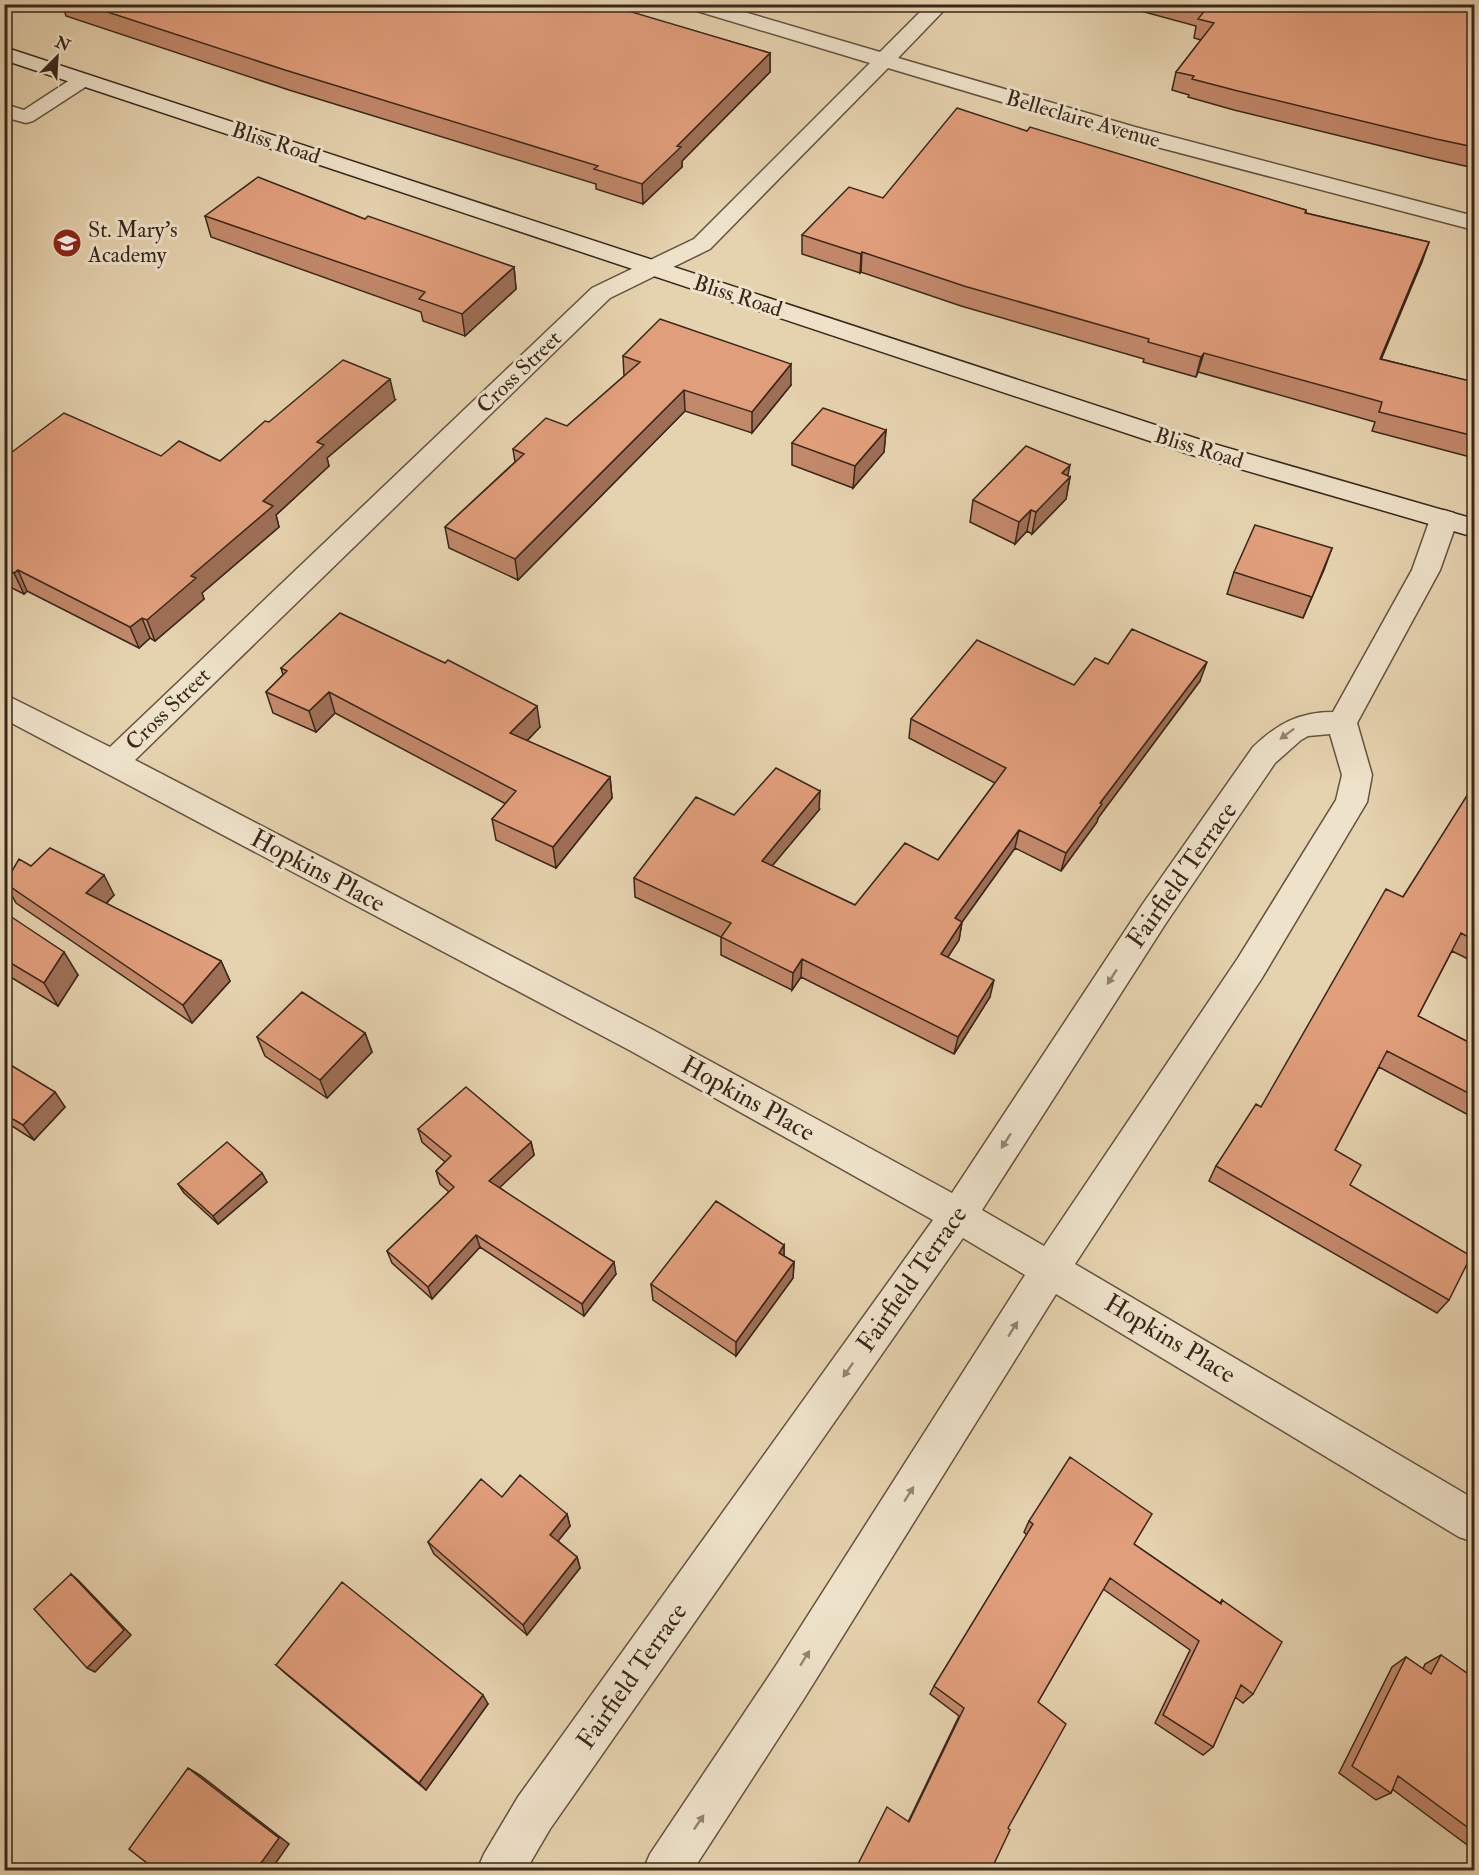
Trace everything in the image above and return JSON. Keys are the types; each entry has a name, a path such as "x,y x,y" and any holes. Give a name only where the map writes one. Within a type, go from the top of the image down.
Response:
{"street":[{"name":"Belleclaire Avenue","path":"694,4 1127,132 1474,223"},
{"name":"Cross Street","path":"112,763 601,293 702,244 939,4"},
{"name":"Bliss Road","path":"4,53 1198,448 1474,528"},
{"path":"666,1870 790,1682 1051,1268 1250,968 1351,802 1357,775 1342,723 1426,570 1444,519"},
{"name":"Hopkins Place","path":"4,705 643,1041 958,1215 1051,1268 1474,1522"},
{"name":"Fairfield Terrace","path":"500,1870 534,1813 958,1215 1154,914 1264,755 1279,740 1299,726 1342,723"}],"lane":[{"path":"4,129 83,80"},
{"path":"4,110 26,117"}],"building":[{"path":"83,4 609,4 770,53 677,146 681,147 642,184 594,169 598,166 285,70"},
{"path":"1187,4 1474,4 1474,147 1238,91 1192,79 1194,76 1176,72 1214,23 1198,19 1206,9"},
{"path":"957,108 1027,131 1030,127 1306,210 1305,213 1429,242 1380,359 1474,382 1474,436 1379,412 1382,402 1204,353 1201,357 1148,342 1149,339 964,286 862,252 861,254 802,235 849,187 883,198"},
{"path":"258,177 365,219 368,216 514,267 462,314 419,299 425,292 205,216"},
{"path":"660,319 791,364 752,412 684,390 515,559 445,527 524,454 513,449 546,418 567,426 640,362 623,356"},
{"path":"343,360 390,379 317,442 324,445 263,501 273,506 191,576 196,578 147,620 142,618 130,627 18,570 14,573 4,568 4,458 64,413 161,456 179,441 220,461 265,421 269,422"},
{"path":"823,408 886,430 855,466 792,443"},
{"path":"1026,446 1070,465 1062,473 1070,477 1036,512 1031,510 1019,522 973,500"},
{"path":"1255,525 1332,548 1312,597 1234,572"},
{"path":"340,613 445,663 448,660 537,706 510,733 610,777 553,847 492,819 516,791 329,692 309,711 266,692 287,671 281,668"},
{"path":"1132,629 1207,662 1100,803 1102,804 1066,853 1019,830 955,918 962,922 941,954 994,980 958,1037 802,959 793,973 721,937 731,923 634,878 696,797 734,815 776,768 820,791 762,861 855,905 905,843 938,860 1006,768 911,719 977,640 1074,685 1095,658 1108,664"},
{"path":"1473,786 1474,940 1461,933 1418,1016 1474,1045 1474,1096 1387,1051 1335,1150 1361,1165 1350,1185 1471,1256 1449,1300 1216,1166 1256,1104 1261,1107 1386,889 1403,897"},
{"path":"50,848 104,875 86,893 221,961 183,1005 5,883 19,859 31,866"},
{"path":"4,912 64,952 44,983 4,959"},
{"path":"302,992 365,1033 320,1080 257,1037"},
{"path":"4,1061 55,1092 23,1125 4,1114"},
{"path":"466,1087 531,1142 489,1181 614,1262 582,1304 476,1235 428,1287 387,1251 454,1187 436,1171 451,1156 418,1129"},
{"path":"227,1142 262,1173 213,1216 178,1184"},
{"path":"716,1201 784,1245 779,1253 794,1262 736,1342 651,1284"},
{"path":"1070,1457 1152,1514 1134,1544 1221,1604 1222,1600 1282,1642 1253,1694 1241,1685 1213,1747 1163,1715 1199,1641 1110,1578 1038,1702 1066,1724 1008,1828 1010,1830 991,1870 855,1870 887,1807 909,1822 964,1708 934,1686 1033,1524 1029,1521"},
{"path":"520,1475 567,1514 550,1535 577,1557 523,1625 428,1542 481,1479 502,1497"},
{"path":"71,1574 124,1630 87,1668 34,1609"},
{"path":"342,1582 483,1695 419,1783 276,1665"},
{"path":"1441,1655 1474,1678 1467,1699 1474,1704 1474,1832 1398,1776 1391,1793 1352,1766 1406,1657 1431,1674"},
{"path":"188,1768 279,1838 256,1870 156,1870 129,1849"}],"place":[{"name":"St. Mary's Academy","path":"67,243"}]}
